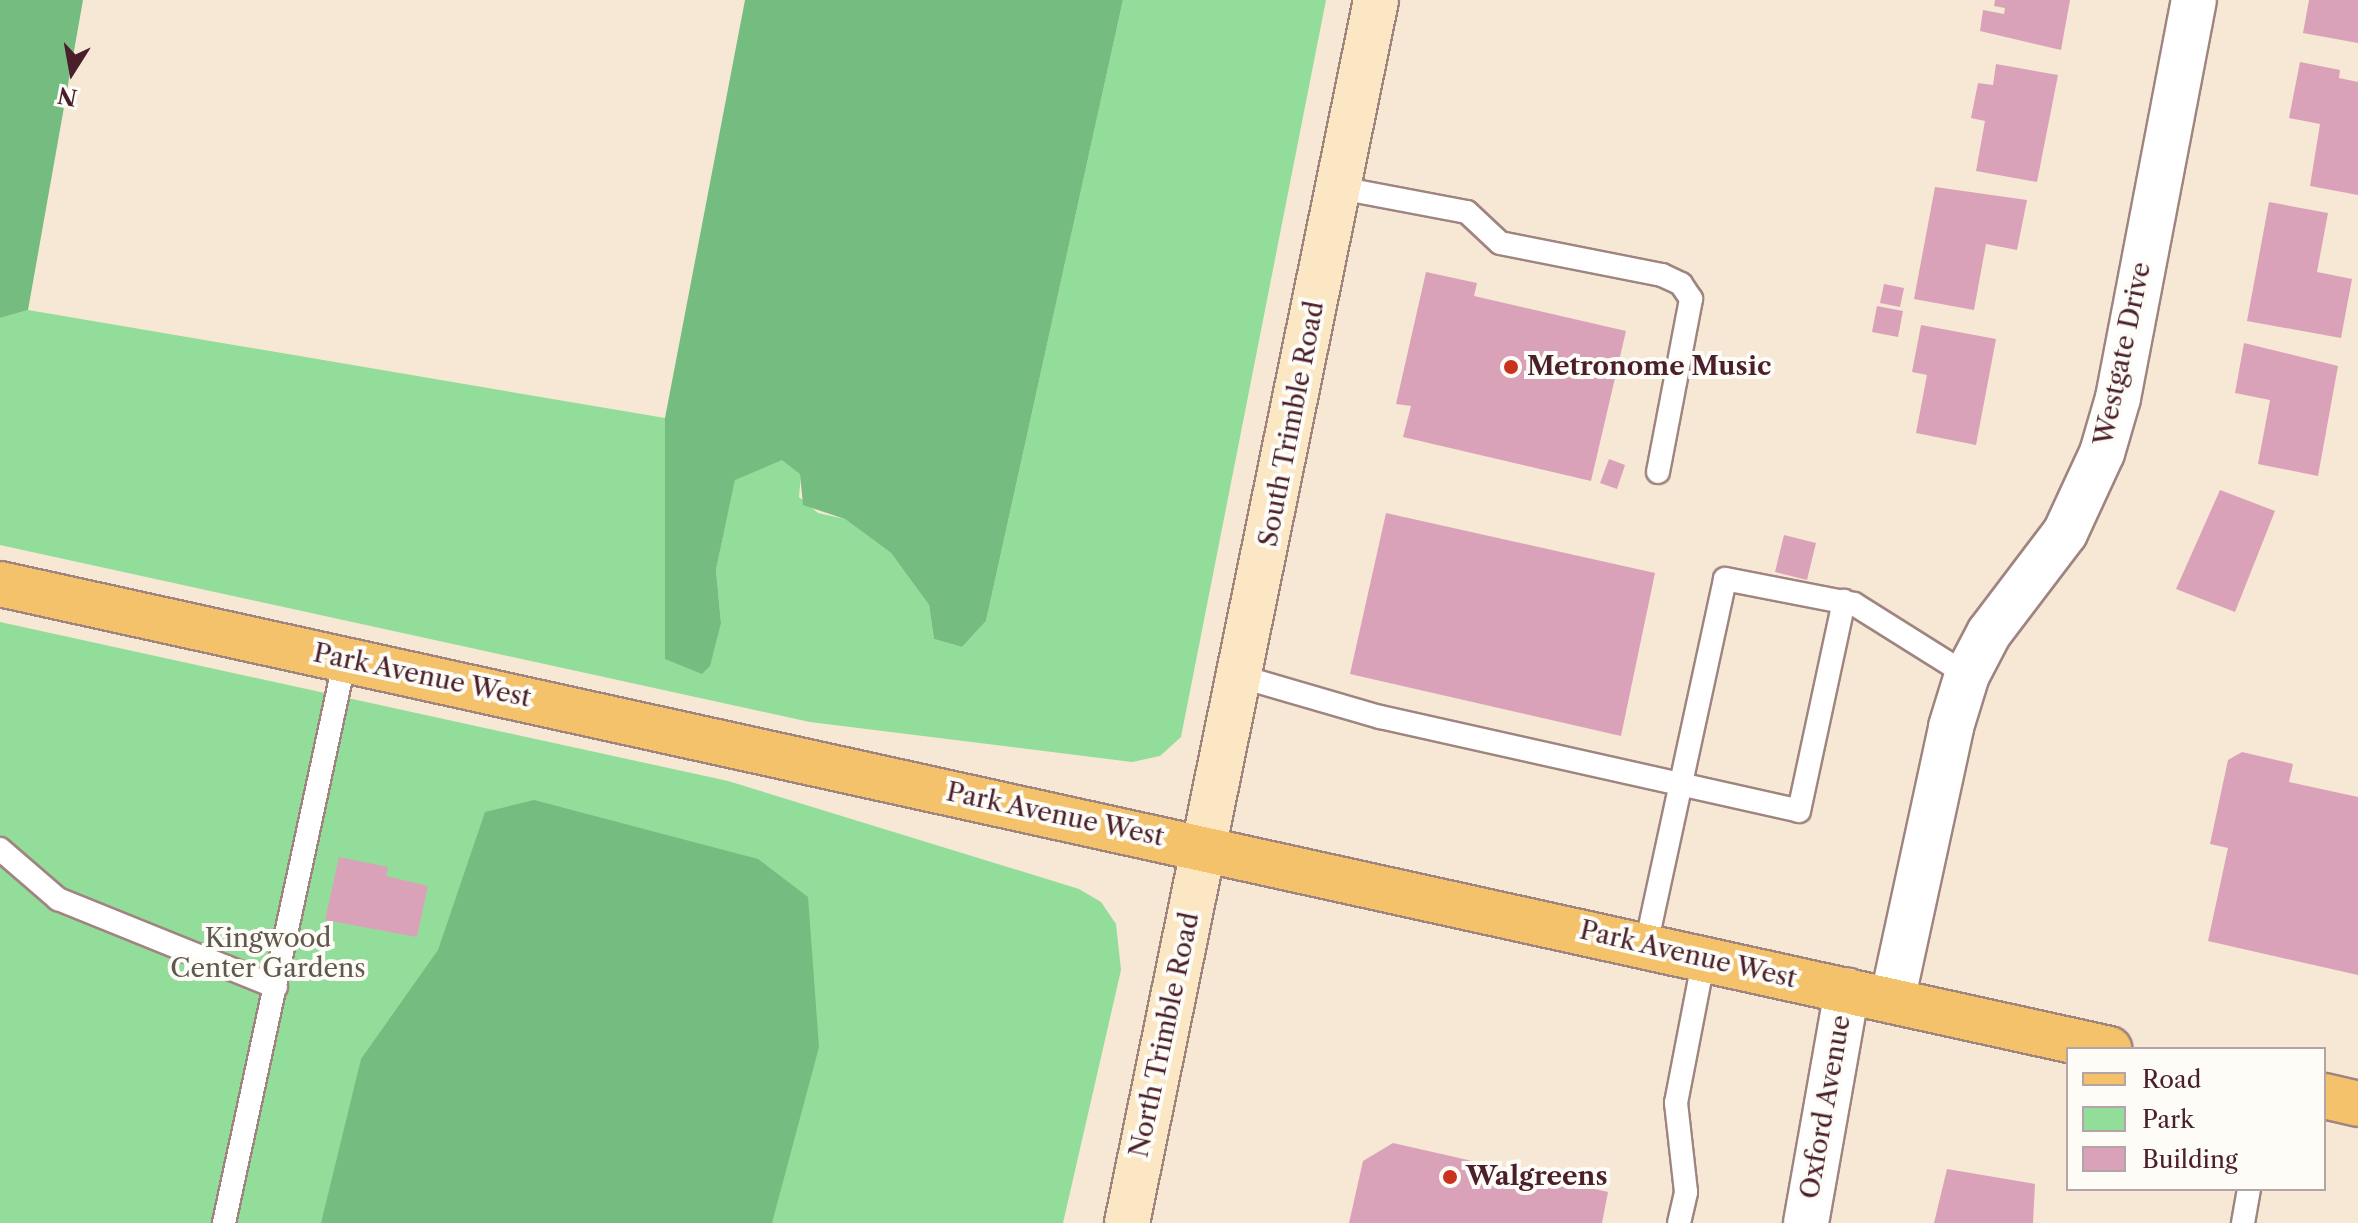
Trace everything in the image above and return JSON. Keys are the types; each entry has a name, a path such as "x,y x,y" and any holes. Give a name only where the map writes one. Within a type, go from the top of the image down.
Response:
{"main road":[{"name":"South Trimble Road","path":"1204,847 1242,677 1376,0"},
{"name":"Park Avenue West","path":"0,584 1204,847 2100,1047"},
{"name":"North Trimble Road","path":"1127,1223 1204,847"},
{"path":"2326,1096 2358,1104"}],"street":[{"name":"Westgate Drive","path":"1892,1001 1951,727 1967,675 1989,633 2065,533 2102,453 2118,398 2194,0"},
{"name":"Oxford Avenue","path":"1806,1223 1847,991"}],"lane":[{"path":"1340,188 1467,212 1500,243 1662,275 1681,284 1691,299 1658,472"},
{"path":"1646,945 1723,580 1728,577 1844,601 1967,675"},
{"path":"1242,677 1380,717 1799,811 1844,601"},
{"path":"224,1223 345,659"},
{"path":"0,849 58,899 276,987"},
{"path":"1679,1223 1686,1192 1676,1103 1704,958"},
{"path":"2243,1223 2249,1191"}],"green space":[{"path":"0,0 83,0 28,310 0,318"},
{"path":"745,0 1123,0 986,621 962,647 934,639 929,605 891,553 845,519 803,505 800,474 782,460 735,480 716,570 721,623 710,666 702,674 665,659 665,418"},
{"path":"1123,0 1326,0 1181,737 1160,756 1132,762 810,722 0,545 0,318 28,310 665,418 669,487 721,623 716,570 735,479 782,459 801,474 799,497 818,513 845,519 891,553 929,605 934,639 962,647 986,621"},
{"name":"Kingwood Center Gardens","path":"0,622 728,781 1079,889 1101,902 1116,924 1121,970 1063,1223 0,1223"},
{"path":"534,800 758,859 808,897 819,1047 772,1223 321,1223 361,1059 438,950 485,812"}],"building":[{"path":"1995,0 2070,0 2061,50 1980,31 1983,10 2004,14 2005,8 1994,6"},
{"path":"2309,0 2358,0 2358,43 2303,33"},
{"path":"2300,62 2340,70 2339,78 2358,82 2358,195 2310,186 2320,124 2289,118"},
{"path":"1996,64 2058,75 2037,182 1976,171 1985,121 1971,118 1978,83 1993,85"},
{"path":"1935,187 2027,200 2017,250 1986,244 1974,310 1914,299"},
{"path":"2269,202 2328,213 2317,272 2352,279 2341,338 2247,321"},
{"name":"Metronome Music","path":"1426,272 1477,283 1474,296 1626,331 1591,481 1403,437 1411,406 1396,404"},
{"path":"1884,284 1904,288 1900,307 1880,303"},
{"path":"1877,306 1903,311 1898,337 1872,332"},
{"path":"1921,325 1996,339 1976,445 1916,433 1927,375 1912,372"},
{"path":"2244,343 2338,366 2318,476 2258,464 2270,400 2235,393"},
{"path":"1609,459 1625,465 1617,489 1600,483"},
{"path":"2220,490 2275,511 2235,612 2176,589"},
{"path":"1386,513 1655,573 1621,736 1350,674"},
{"path":"1784,535 1816,543 1807,580 1775,572"},
{"path":"2242,752 2293,764 2289,782 2358,797 2358,975 2208,941 2228,848 2210,844 2228,760"},
{"path":"339,857 388,867 386,876 428,886 417,937 325,920"},
{"name":"Walgreens","path":"1393,1143 1608,1192 1602,1223 1349,1223 1363,1161"},
{"path":"1947,1169 2035,1184 2033,1223 1934,1223"}],"place":[{"name":"Metronome Music","path":"1511,367"},
{"name":"Walgreens","path":"1450,1177"}]}
